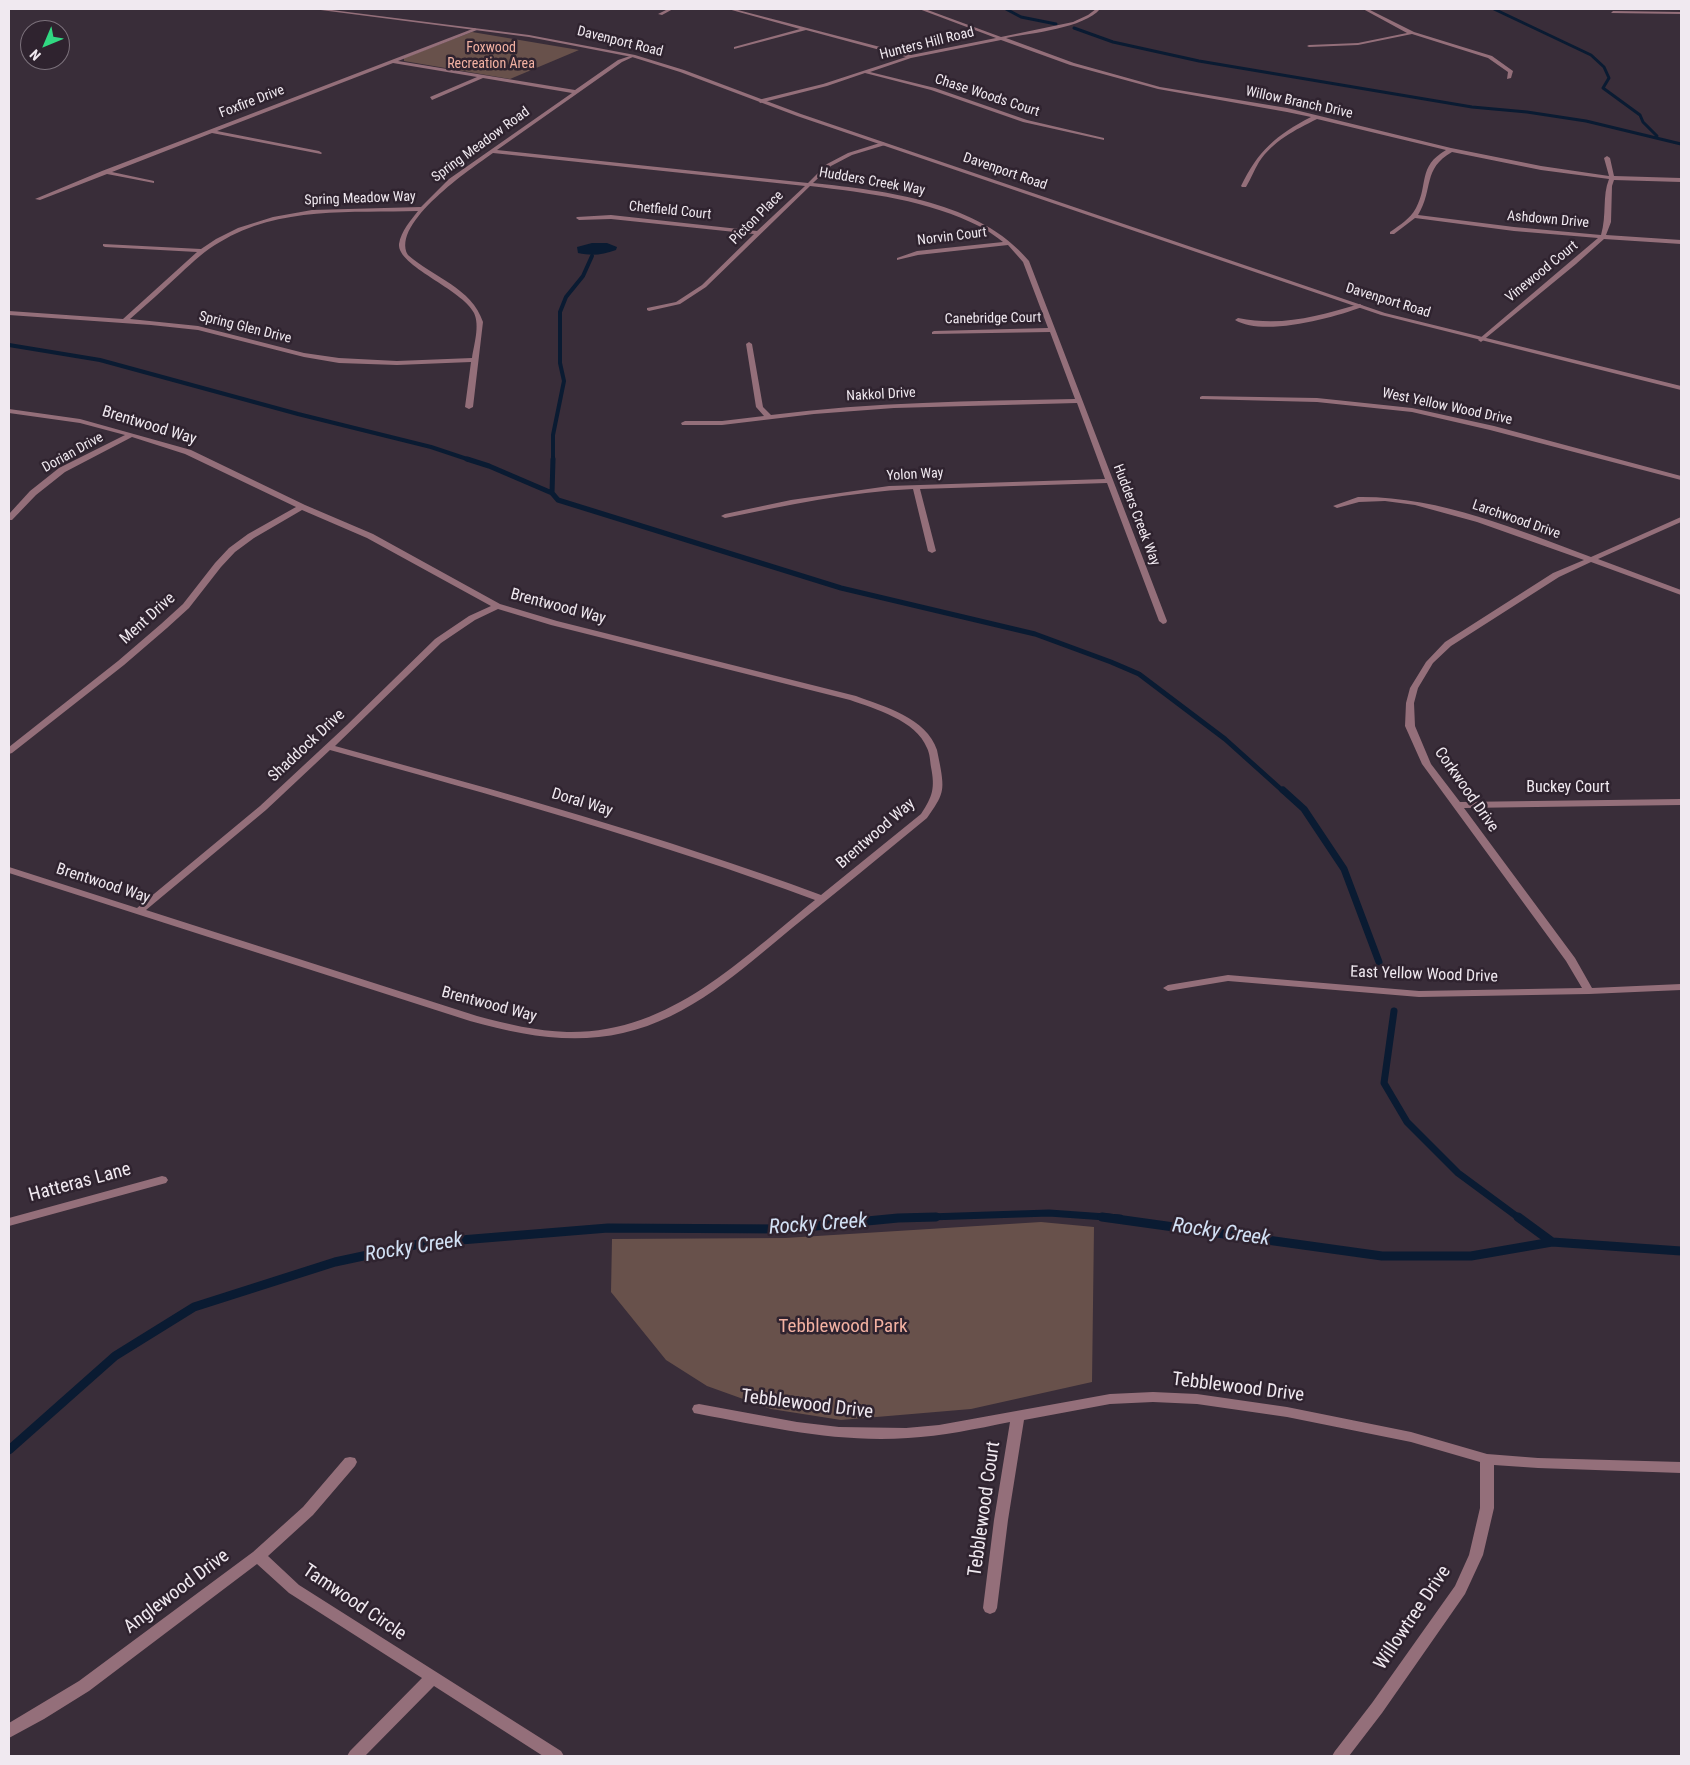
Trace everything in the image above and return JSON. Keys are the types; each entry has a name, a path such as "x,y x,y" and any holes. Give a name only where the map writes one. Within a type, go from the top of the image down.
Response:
{"street":[{"name":"Davenport Road","path":"315,9 551,39 633,56 682,71 760,101 883,144 1360,306 1481,340 1681,388"},
{"path":"660,14 671,9"},
{"path":"730,9 910,57"},
{"name":"Willow Branch Drive","path":"921,9 1072,64 1142,84 1316,117 1451,150 1541,168 1612,178 1681,180"},
{"name":"Hunters Hill Road","path":"760,101 825,85 910,57 1074,23 1090,16 1098,9"},
{"path":"1364,9 1412,33 1490,57 1511,72 1509,78"},
{"path":"1613,12 1681,13"},
{"path":"736,48 806,28"},
{"name":"Foxfire Drive","path":"38,199 475,29"},
{"path":"1309,46 1358,44 1412,33"},
{"name":"Spring Meadow Road","path":"469,406 480,322 477,310 464,298 411,262 402,250 405,234 434,195 451,180 620,61 633,56"},
{"path":"391,61 576,92"},
{"name":"Chase Woods Court","path":"865,72 934,89 1025,121 1102,139"},
{"path":"432,98 482,76"},
{"path":"1244,186 1254,164 1267,149 1289,131 1316,117"},
{"path":"209,131 319,153"},
{"name":"Picton Place","path":"649,309 673,305 688,298 718,275 808,184 836,160 883,144"},
{"path":"1392,233 1414,216 1424,194 1427,175 1432,163 1440,155 1451,150"},
{"name":"Hudders Creek Way","path":"493,151 808,184 882,194 928,204 984,226 1009,243 1026,261 1163,622"},
{"path":"1603,237 1608,222 1609,186 1612,178 1607,158"},
{"path":"104,172 152,182"},
{"name":"Spring Meadow Way","path":"123,322 202,251 218,240 240,229 292,215 337,210 423,209"},
{"name":"Ashdown Drive","path":"1414,216 1493,227 1681,242"},
{"name":"Chetfield Court","path":"579,218 611,217 758,233"},
{"name":"Vinewood Court","path":"1481,340 1603,237"},
{"name":"Norvin Court","path":"899,259 918,253 1009,243"},
{"path":"105,245 202,251"},
{"path":"1238,320 1266,324 1290,323 1328,316 1360,306"},
{"name":"Spring Glen Drive","path":"9,313 207,330 302,355 338,361 393,363 475,360"},
{"name":"Canebridge Court","path":"934,333 1052,330"},
{"path":"749,344 760,407 769,418"},
{"name":"West Yellow Wood Drive","path":"1202,398 1317,400 1412,410 1491,428 1681,478"},
{"name":"Nakkol Drive","path":"684,423 710,424 831,410 875,407 1079,401"},
{"name":"Brentwood Way","path":"9,410 80,421 188,452 302,507 370,536 497,606 554,623 853,698 892,712 912,724 924,736 932,748 939,784 935,800 924,816 736,969 678,1009 653,1021 625,1029 581,1036 547,1036 474,1019 9,870"},
{"name":"Dorian Drive","path":"9,518 33,493 62,470 131,435"},
{"name":"Yolon Way","path":"725,516 792,502 854,492 916,487 1109,481"},
{"path":"916,487 932,551"},
{"name":"Larchwood Drive","path":"1337,506 1354,500 1368,499 1438,508 1482,520 1681,593"},
{"name":"Ment Drive","path":"9,751 164,626 186,606 232,550 251,536 302,507"},
{"name":"Corkwood Drive","path":"1589,991 1571,960 1427,764 1410,726 1410,704 1414,688 1421,674 1439,652 1468,630 1556,575 1681,519"},
{"name":"Shaddock Drive","path":"139,911 263,808 438,641 472,618 497,606"},
{"name":"Doral Way","path":"329,747 526,802 776,881 822,899"},
{"name":"Buckey Court","path":"1456,805 1681,802"},
{"name":"East Yellow Wood Drive","path":"1168,988 1228,978 1419,994 1589,991 1681,987"},
{"name":"Hatteras Lane","path":"9,1222 162,1180"},
{"name":"Tebblewood Drive","path":"699,1409 797,1427 874,1434 939,1430 1110,1399 1153,1397 1197,1398 1287,1412 1411,1437 1488,1458 1538,1463 1681,1468"},
{"name":"Tebblewood Court","path":"990,1608 1001,1520 1018,1416"},
{"name":"Willowtree Drive","path":"1340,1756 1377,1708 1460,1590 1476,1555 1488,1508 1488,1458"},
{"name":"Anglewood Drive","path":"9,1731 84,1686 258,1556 308,1511 350,1462"},
{"name":"Tamwood Circle","path":"258,1556 294,1589 556,1756"},
{"path":"355,1756 432,1678"}],"green space":[{"name":"Foxwood Recreation Area","path":"472,32 579,50 510,79 404,61 404,58"},
{"name":"Tebblewood Park","path":"1041,1222 1094,1227 1092,1382 971,1409 841,1420 771,1409 707,1386 666,1360 611,1292 612,1239 785,1238"}],"water":[{"path":"592,243 607,243 617,247 616,250 602,254 578,253 577,247"}],"waterway":[{"path":"1006,9 1021,17 1056,24"},
{"path":"1494,9 1591,55 1604,67 1609,78 1603,88 1640,115 1643,122 1657,136"},
{"path":"1074,28 1113,42 1199,61 1472,107 1527,112 1586,121 1681,144"},
{"path":"553,459 553,435 564,381 560,363 560,312 566,297 583,276 592,256"},
{"path":"9,345 100,360 298,414 431,447 467,459"},
{"path":"467,459 489,466 552,493"},
{"path":"552,493 553,459"},
{"path":"552,493 558,500 841,588 1035,634 1111,662 1139,674 1225,739 1284,792"},
{"path":"1283,790 1304,809 1344,869 1379,962"},
{"path":"1394,1011 1384,1083 1407,1122 1458,1173 1519,1218"},
{"name":"Rocky Creek","path":"903,1218 1049,1213 1120,1218"},
{"name":"Rocky Creek","path":"903,1218 936,1217"},
{"name":"Rocky Creek","path":"1102,1217 1382,1256 1471,1256 1552,1242"},
{"path":"1518,1217 1552,1242"},
{"name":"Rocky Creek","path":"9,1450 115,1356 194,1307 335,1262 424,1243 608,1228 785,1229 903,1218"},
{"name":"Rocky Creek","path":"1552,1242 1681,1251"}]}
